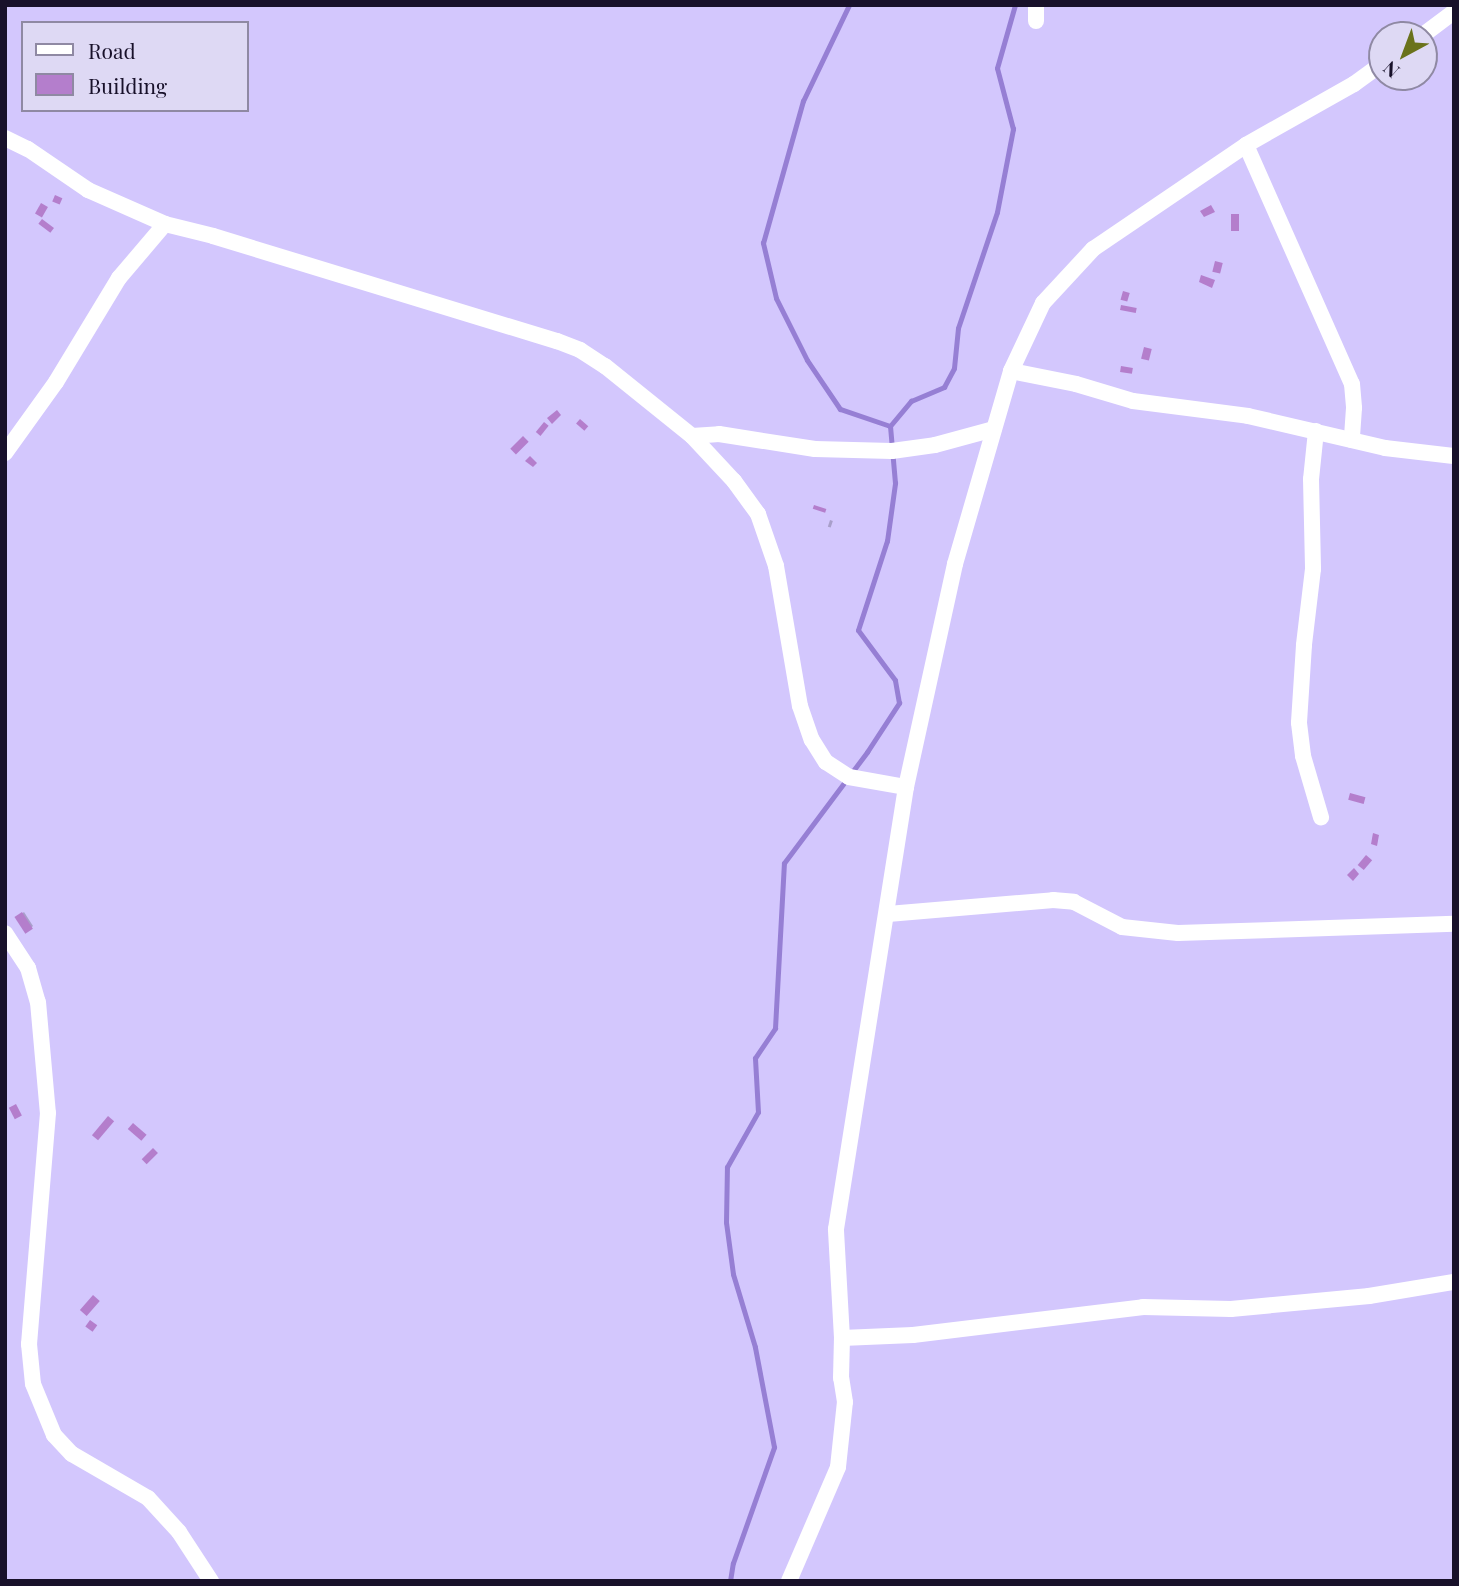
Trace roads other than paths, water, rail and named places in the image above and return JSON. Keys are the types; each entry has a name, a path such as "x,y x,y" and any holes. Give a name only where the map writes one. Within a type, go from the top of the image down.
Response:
{"street":[{"path":"1438,24 1454,12"},
{"path":"789,1581 838,1467 845,1402 841,1378 842,1338 836,1229 906,787 955,564 1011,371 1043,303 1093,248 1246,145 1368,74"},
{"path":"5,138 28,149 88,190 165,224 366,281 580,350 605,366 692,436 734,481 758,514 776,566 800,706 812,740 826,762 849,777 906,787"},
{"path":"1246,145 1352,384 1352,440"},
{"path":"5,453 56,382 119,278 165,224"},
{"path":"1011,371 1076,384 1133,401 1236,414 1385,448 1454,456"},
{"path":"692,436 719,434 815,449 892,451 935,445 994,429"},
{"path":"1316,431 1311,479 1313,569 1304,645 1299,741 1321,817"},
{"path":"888,914 1053,900 1074,902 1122,927 1178,933 1454,924"},
{"path":"5,933 28,968 38,1002 48,1113 29,1344 33,1384 54,1435 72,1454 148,1497 179,1532 211,1581"},
{"path":"842,1338 913,1335 1143,1307 1245,1308 1369,1296 1454,1282"}],"waterway":[{"path":"730,1581 733,1563 774,1447 755,1347 733,1274 726,1222 727,1167 758,1112 755,1058 775,1028 784,863 867,752 899,703 895,680 858,630 887,541 895,483 890,426 840,409 807,360 776,298 763,243 803,101 849,5"},
{"path":"890,426 911,401 944,387 954,368 958,328 997,212 1013,129 997,68 1015,5"}]}
